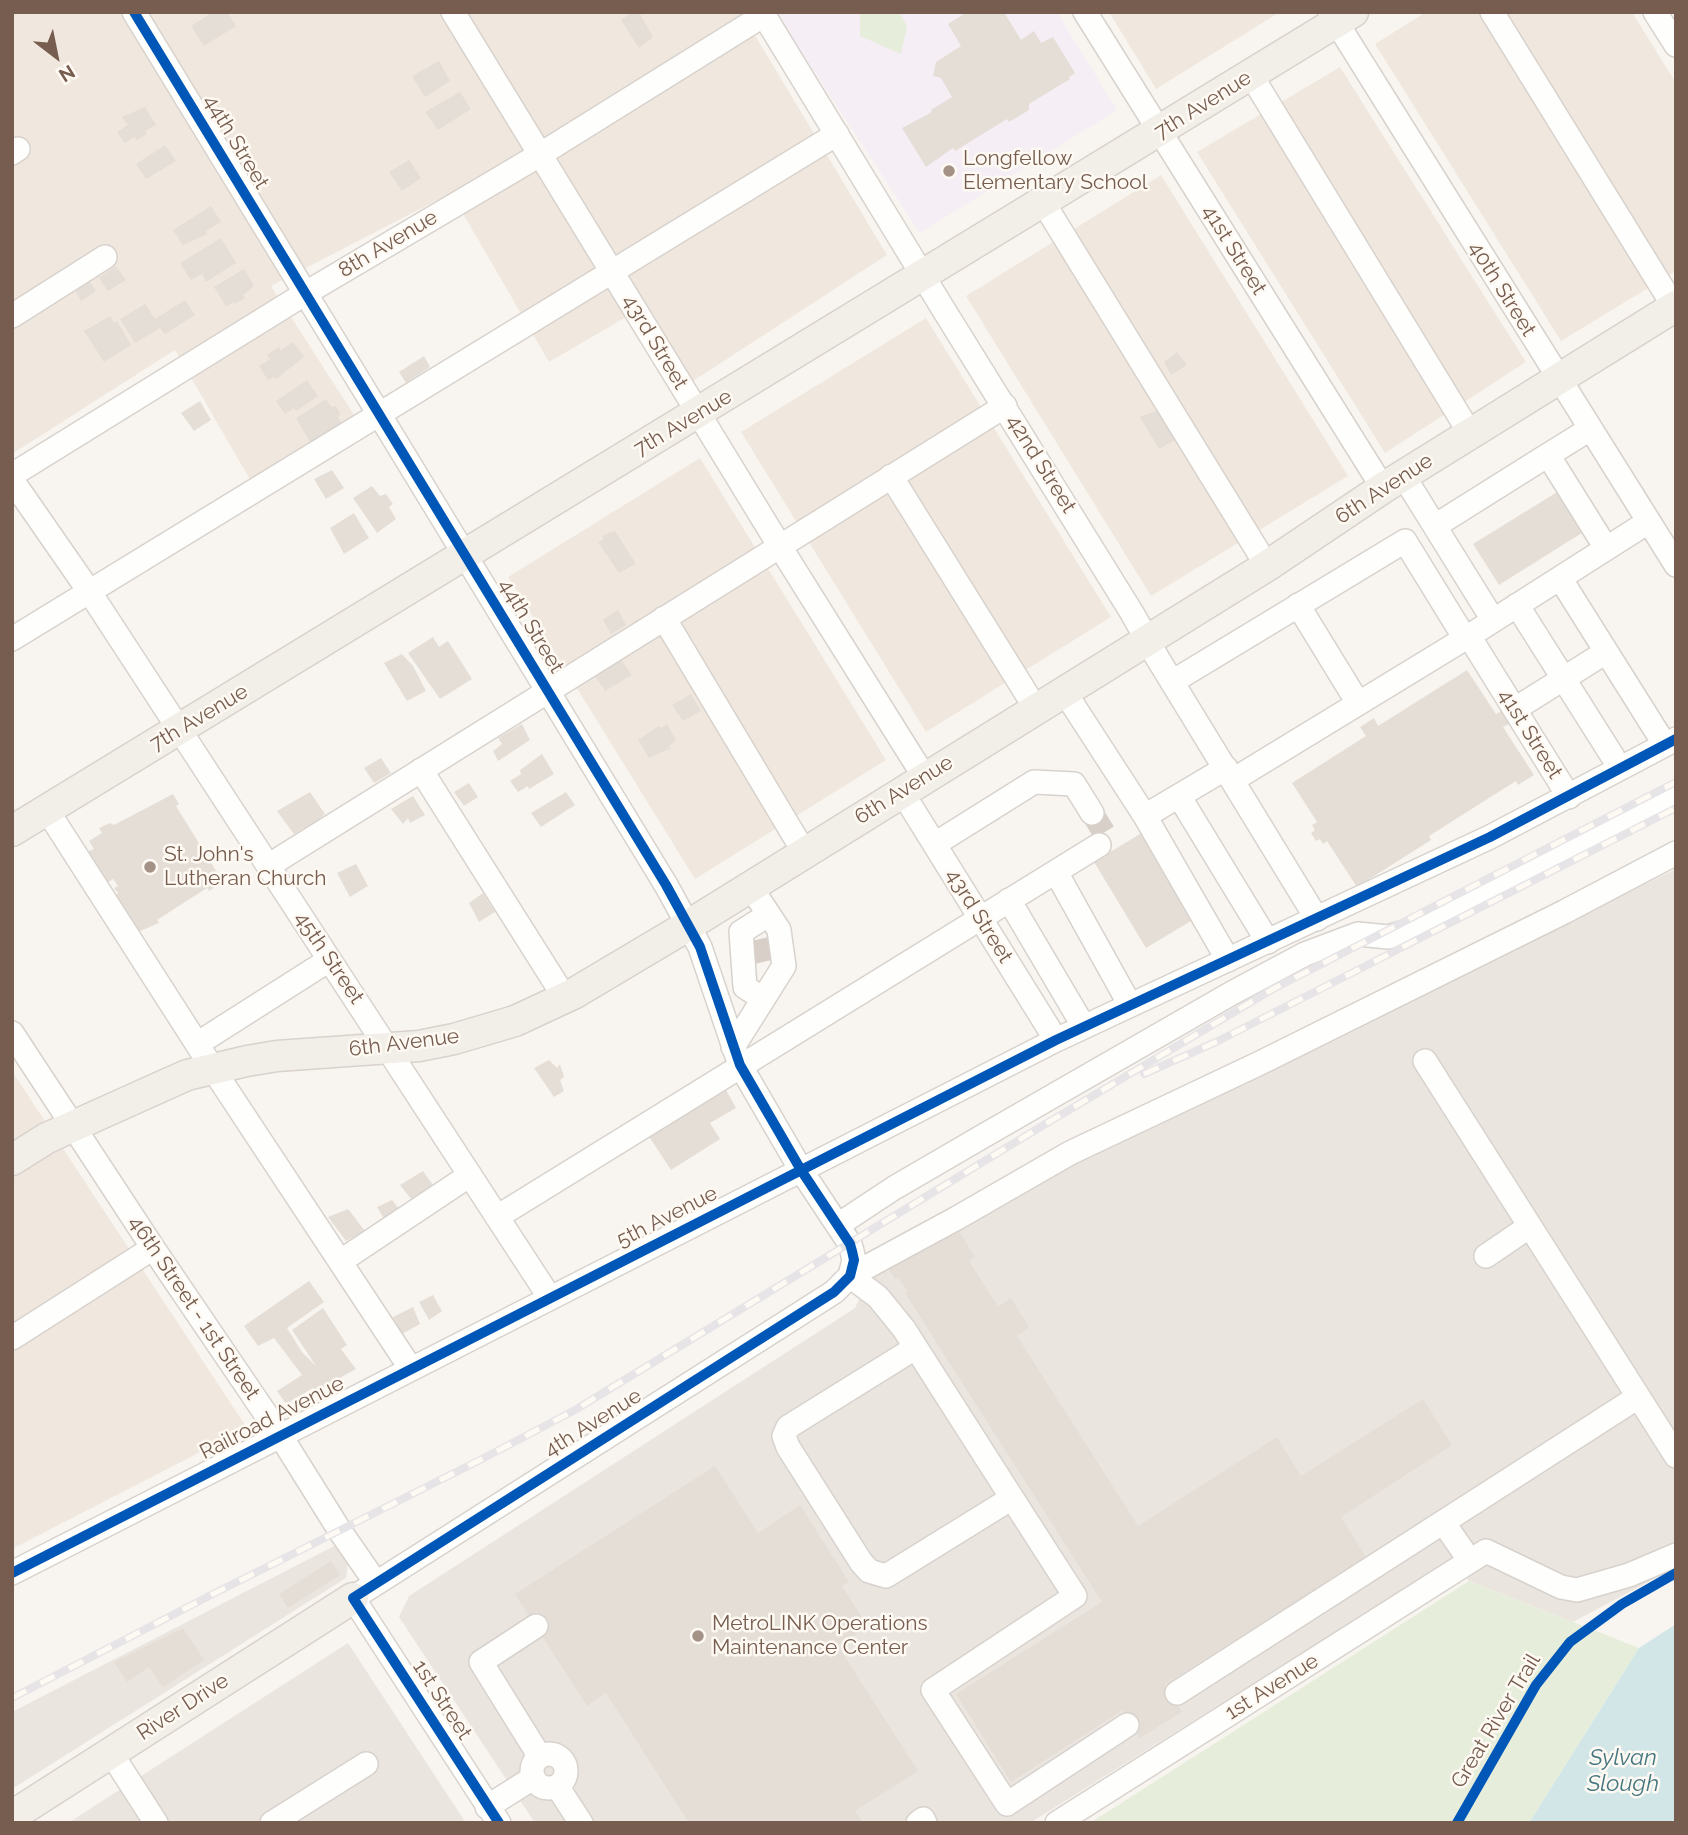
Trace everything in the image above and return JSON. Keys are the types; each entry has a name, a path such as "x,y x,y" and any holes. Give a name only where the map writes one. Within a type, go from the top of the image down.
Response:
{"main road":[{"name":"7th Avenue","path":"12,831 1159,132 1340,16"},
{"name":"6th Avenue","path":"74,1127 159,1086 213,1069 277,1056 424,1045 515,1021 565,998 689,925 1148,640 1267,566 1393,482 1675,308"},
{"path":"12,1160 47,1138 74,1127"},
{"name":"River Drive","path":"12,1816 365,1590"}],"street":[{"name":"44th Street","path":"134,12 689,925 700,947 736,1056 801,1170 852,1251 854,1260 850,1276"},
{"name":"43rd Street","path":"453,12 779,545 913,785 935,844 1056,1040"},
{"name":"41st Street","path":"1085,12 1159,132 1393,482 1435,526 1493,620"},
{"path":"1492,12 1675,308"},
{"path":"1655,12 1676,45"},
{"name":"8th Avenue","path":"12,478 306,293 541,154 763,13"},
{"name":"42nd Street","path":"763,13 1317,919"},
{"name":"40th Street","path":"1340,16 1558,379 1676,565"},
{"path":"1251,75 1471,435"},
{"path":"12,639 837,134"},
{"path":"1044,202 1267,566"},
{"path":"12,316 104,257"},
{"path":"268,866 1005,405"},
{"path":"1435,526 1590,429"},
{"path":"1548,455 1606,548"},
{"path":"891,476 1035,709"},
{"name":"45th Street","path":"12,478 89,591 550,1298"},
{"path":"1144,816 1179,796 1229,774 1358,704 1648,522"},
{"name":"41st Street","path":"1298,605 1405,541 1461,632 1469,636 1569,797"},
{"path":"1560,578 1606,652 1670,742"},
{"path":"1172,681 1298,605 1358,704"},
{"path":"1517,605 1613,757"},
{"path":"664,618 804,852"},
{"path":"1515,709 1606,652"},
{"path":"1064,691 1144,816 1228,960"},
{"name":"5th Avenue","path":"550,1298 1056,1040 1490,837 1670,742"},
{"path":"421,770 565,998"},
{"path":"935,844 1034,782 1074,784 1092,813"},
{"path":"838,1225 894,1188 985,1135 1305,954 1358,934 1388,937 1408,931 1676,794"},
{"path":"1179,796 1268,942"},
{"path":"47,810 213,1069 411,1369"},
{"path":"497,1216 736,1056 980,917 1099,845"},
{"name":"4th Avenue","path":"365,1590 834,1292 850,1276 1070,1153 1260,1063 1552,918 1676,853"},
{"path":"1055,872 1130,1005"},
{"path":"736,1056 754,993 762,950 779,930 750,886"},
{"path":"1009,900 1084,1027"},
{"path":"754,993 785,966 741,932 768,915"},
{"path":"197,1044 329,960"},
{"path":"713,986 754,993"},
{"name":"46th Street - 1st Street","path":"12,1033 153,1248 281,1435 340,1531 365,1590"},
{"path":"1425,1060 1676,1456"},
{"path":"341,1261 470,1174"},
{"path":"1486,1256 1530,1226"},
{"path":"12,1338 153,1248"},
{"path":"850,1276 878,1297 904,1329 1075,1596 933,1690 1007,1804 1127,1725"},
{"name":"Railroad Avenue","path":"12,1573 550,1298"},
{"path":"915,1348 788,1427 785,1436 788,1447 861,1562 869,1570 886,1576 1012,1499"},
{"path":"1177,1693 1638,1397"},
{"path":"1443,1522 1478,1556 1561,1587 1577,1590 1629,1575 1676,1555"},
{"name":"1st Avenue","path":"1057,1823 1478,1556"},
{"name":"1st Street","path":"365,1590 493,1815"},
{"path":"536,1626 481,1662 536,1767"},
{"path":"111,1753 156,1823"},
{"path":"493,1815 551,1753 564,1762 565,1777 557,1786 581,1823"},
{"path":"272,1823 366,1764"},
{"path":"918,1823 923,1819 925,1823"}],"shaded area":[{"path":"12,12 741,12 887,255 690,383 647,305 549,362 451,193 271,286 358,421 252,483 175,350 12,454"},
{"name":"Longfellow Elementary School","path":"775,12 1057,12 1117,110 920,233"},
{"path":"1109,12 1280,12 1156,89"},
{"path":"1426,12 1632,12 1676,83 1676,271 1561,341 1375,44"},
{"path":"1340,67 1526,362 1385,453 1197,152"},
{"path":"1161,175 1348,476 1151,596 966,296"},
{"path":"926,318 1111,617 926,732 741,432"},
{"path":"700,458 886,760 695,879 508,577"},
{"path":"1676,869 1676,1567 1573,1622 1469,1581 1452,1559 1030,1823 535,1823 399,1617 409,1596 855,1308 869,1279 1034,1184"},
{"path":"12,1071 247,1428 12,1549"},
{"path":"336,1545 348,1564 346,1578 12,1789 12,1712"},
{"path":"348,1643 466,1823 68,1823"}],"green space":[{"path":"860,12 899,12 907,26 901,54 860,36"},
{"path":"1469,1581 1639,1648 1529,1823 1090,1823"}],"water":[{"name":"Sylvan Slough","path":"1676,1624 1676,1823 1529,1823 1639,1648"}],"building":[{"path":"213,12 227,12 236,26 204,46 191,26"},
{"path":"633,12 639,12 653,37 639,48 621,20"},
{"path":"967,12 1004,12 1021,40 1034,31 1041,43 1053,37 1075,73 1070,79 1029,104 1029,110 1009,122 1007,119 955,151 953,148 926,167 902,128 932,112 931,110 952,97 941,78 933,76 936,62 961,46 948,24"},
{"path":"439,61 450,81 425,97 412,76"},
{"path":"460,92 471,109 438,130 425,112"},
{"path":"145,107 156,125 145,131 147,134 137,140 134,137 125,143 117,132 128,125 122,117"},
{"path":"165,145 176,161 146,179 136,164"},
{"path":"409,160 421,178 402,191 389,172"},
{"path":"211,206 221,222 206,231 207,234 183,245 173,230"},
{"path":"221,238 236,263 206,282 202,274 191,280 180,263"},
{"path":"116,266 126,280 108,291 99,278"},
{"path":"244,269 254,286 243,295 245,298 226,306 214,287"},
{"path":"87,277 96,291 81,301 72,285"},
{"path":"185,300 195,315 165,334 160,328 135,343 120,319 145,304 155,319"},
{"path":"110,316 114,323 117,321 131,345 104,362 84,331"},
{"path":"293,342 304,357 276,379 273,377 268,380 259,366 270,359 267,355"},
{"path":"1177,352 1187,365 1171,375 1164,362"},
{"path":"424,356 430,367 406,383 399,372"},
{"path":"307,380 318,396 296,411 294,408 285,414 276,401"},
{"path":"326,399 331,407 336,406 340,413 338,418 344,426 312,445 296,418"},
{"path":"200,401 211,420 194,431 181,413"},
{"path":"1158,410 1186,434 1159,449 1140,417"},
{"path":"332,470 344,488 326,499 314,479"},
{"path":"372,486 380,496 386,494 393,504 389,507 396,519 377,533 353,498"},
{"path":"1562,489 1585,531 1499,585 1473,544"},
{"path":"354,513 369,538 344,554 330,528"},
{"path":"615,531 636,564 619,573 598,542 604,539 602,536"},
{"path":"618,610 626,625 611,634 603,620"},
{"path":"433,637 439,647 448,641 472,679 440,699 408,653"},
{"path":"402,654 413,666 426,691 407,701 384,663"},
{"path":"618,655 632,675 605,691 592,671"},
{"path":"1467,670 1496,714 1501,711 1509,724 1503,727 1534,775 1518,785 1516,781 1429,836 1431,840 1357,887 1327,841 1323,844 1320,839 1316,841 1311,833 1315,830 1312,825 1317,822 1292,783 1366,736 1360,727 1374,718 1378,726"},
{"path":"691,694 701,711 683,721 672,705"},
{"path":"522,724 530,740 498,761 493,751 502,744 498,738"},
{"path":"667,724 676,740 669,746 671,748 649,758 638,740 659,726 661,728"},
{"path":"542,754 554,774 529,789 528,786 518,792 510,781"},
{"path":"381,758 391,773 374,783 364,768"},
{"path":"469,783 478,797 464,806 454,792"},
{"path":"310,792 325,814 306,831 304,828 294,834 277,811"},
{"path":"566,792 575,805 541,827 531,813"},
{"name":"St. John's Lutheran Church","path":"173,794 179,804 176,806 223,882 209,891 207,888 157,920 159,923 138,932 115,896 118,893 114,888 118,886 113,879 104,885 79,855 94,849 89,841 102,833 99,828 110,823 114,825"},
{"path":"413,796 425,815 410,823 408,818 403,824 391,809"},
{"path":"1145,831 1196,918 1146,948 1094,862"},
{"path":"356,864 368,886 350,897 337,873"},
{"path":"483,893 495,912 479,922 469,903"},
{"path":"549,1060 557,1068 560,1064 564,1077 560,1080 564,1091 554,1097 534,1068"},
{"path":"725,1088 736,1108 710,1123 720,1139 671,1170 648,1135"},
{"path":"423,1171 433,1185 411,1199 400,1185"},
{"path":"392,1200 401,1211 386,1222 377,1207"},
{"path":"348,1209 365,1231 346,1241 328,1217"},
{"path":"955,1225 975,1257 969,1261 998,1307 1011,1298 1029,1327 1017,1336 1138,1526 1277,1437 1301,1476 1423,1399 1452,1445 1341,1517 1366,1557 1164,1685 1182,1712 1140,1738 1123,1710 1011,1782 956,1694 1102,1602 905,1293 908,1292 888,1268"},
{"path":"309,1281 324,1302 287,1328 302,1352 316,1366 292,1330 323,1308 347,1345 341,1349 356,1369 316,1391 313,1388 286,1404 277,1391 302,1375 274,1338 258,1346 244,1326"},
{"path":"433,1295 442,1311 429,1320 419,1302"},
{"path":"413,1307 420,1324 402,1334 393,1317"},
{"name":"MetroLINK Operations Maintenance Center","path":"715,1466 758,1533 800,1505 849,1582 842,1586 868,1627 838,1646 918,1771 855,1811 862,1821 859,1823 689,1823 606,1693 587,1706 515,1594"},
{"path":"331,1561 340,1575 288,1608 279,1594"},
{"path":"183,1628 204,1660 163,1687 149,1667 127,1682 114,1662"}],"tunnel":[{"path":"1092,813 1108,839 1099,845"},
{"path":"751,953 772,948"}],"railway":[{"path":"12,1698 575,1410 1273,989 1676,782"},
{"path":"1144,1074 1216,1042 1676,808"}],"cycle path":[{"path":"134,12 666,885 700,947 740,1065 801,1170 850,1244 854,1260 850,1276 834,1292 353,1598 499,1823"},
{"path":"12,1573 1056,1040 1490,837 1676,739"},
{"name":"Great River Trail","path":"1457,1823 1536,1685 1570,1642 1622,1604 1676,1573"}],"place":[{"name":"Longfellow Elementary School","path":"949,171"},
{"name":"St. John's Lutheran Church","path":"150,867"},
{"name":"MetroLINK Operations Maintenance Center","path":"698,1636"}]}
